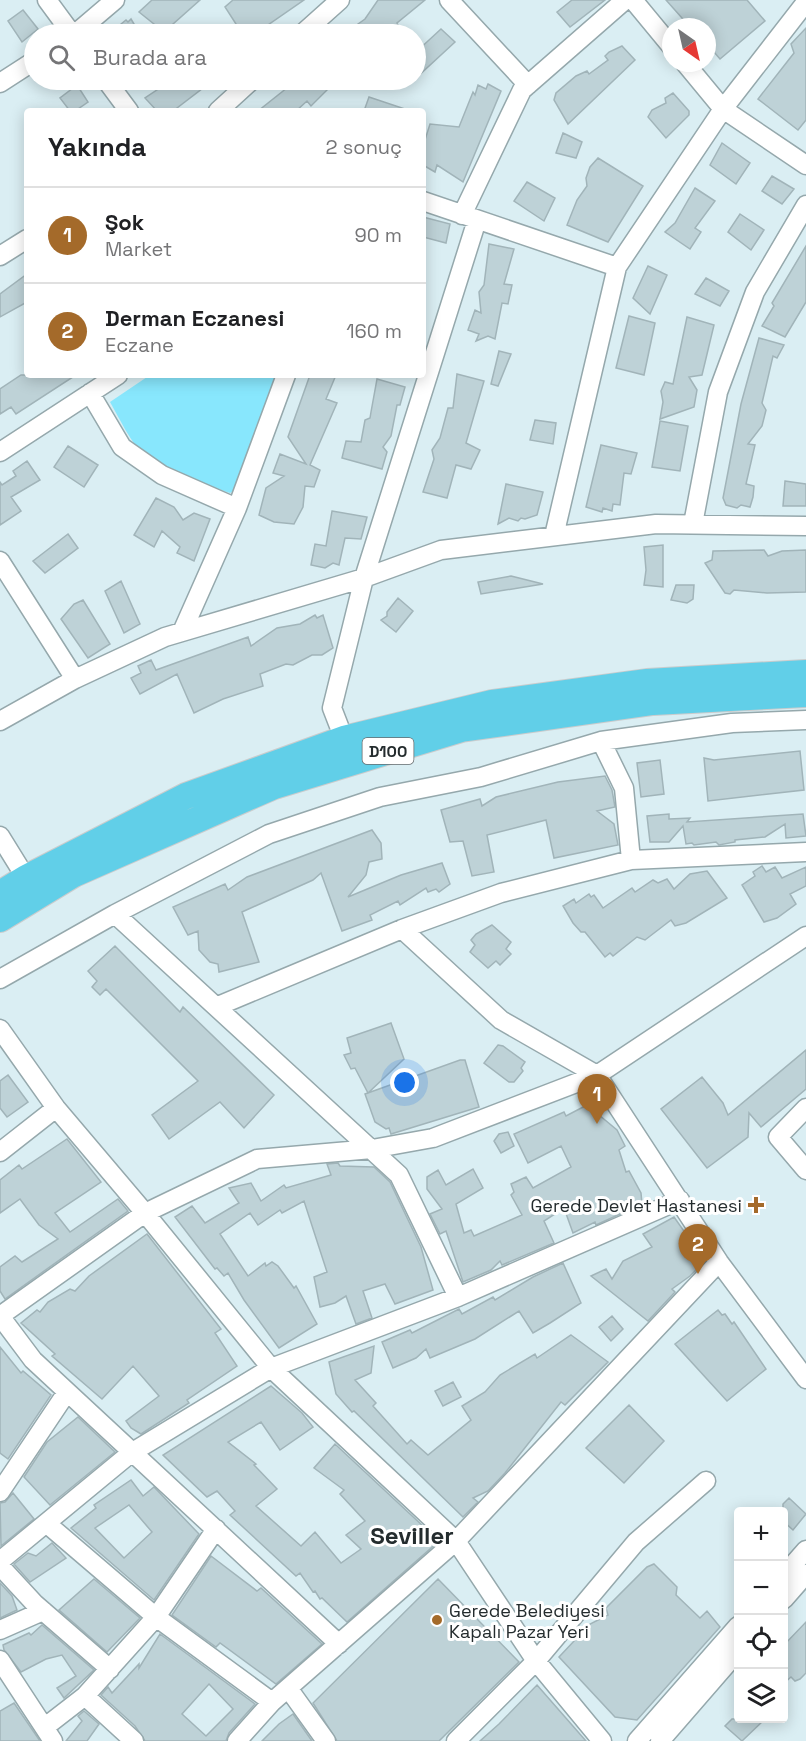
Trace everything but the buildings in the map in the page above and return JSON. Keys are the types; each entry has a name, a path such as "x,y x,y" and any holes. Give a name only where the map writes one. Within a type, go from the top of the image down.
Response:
{"highway":[{"name":"D100","path":"0,894 26,878 186,796 344,739 492,703 647,682 806,673"},
{"name":"D100","path":"0,919 74,874 274,786 461,729 652,702 806,694"}],"street":[{"path":"47,0 66,24"},
{"path":"86,24 115,0"},
{"path":"313,24 340,0"},
{"path":"449,0 528,86"},
{"path":"426,365 469,217 522,90 626,0"},
{"path":"633,0 662,35"},
{"path":"554,536 617,267 723,109 806,2"},
{"path":"0,83 24,67"},
{"path":"692,72 723,109 806,165"},
{"path":"113,90 127,108"},
{"path":"221,108 241,90"},
{"path":"426,202 617,267"},
{"path":"693,524 718,392 755,292 806,205"},
{"path":"0,256 24,240"},
{"path":"0,452 113,378"},
{"path":"182,632 237,508 285,378"},
{"path":"344,739 332,708 364,578 422,378"},
{"path":"90,393 122,447 162,475 237,508"},
{"path":"0,721 75,679 182,632 364,578 441,550 656,524 806,526"},
{"path":"0,561 75,679"},
{"path":"0,979 115,914 269,834 380,797 480,777 601,741 732,723 806,720"},
{"path":"601,741 624,788 631,860"},
{"path":"0,836 26,878"},
{"path":"218,1006 402,928 501,893 631,860 806,852"},
{"path":"115,914 218,1006 399,1175 458,1297"},
{"path":"402,928 501,1020 597,1075 719,1262 806,1379"},
{"path":"339,1644 33,1360 0,1316 145,1213 257,1159 372,1149 433,1138 597,1075 806,936"},
{"path":"0,1029 56,1108 271,1368 456,1541 536,1660 602,1741"},
{"path":"0,1152 56,1108"},
{"path":"806,1108 778,1137 806,1170"},
{"path":"0,1562 131,1453 271,1368 458,1297 680,1200"},
{"path":"237,1741 272,1702 456,1541 719,1262"},
{"path":"0,1492 6,1469 68,1392"},
{"path":"456,1741 536,1660 636,1542 706,1481"},
{"path":"46,1523 156,1617 272,1702"},
{"path":"0,1660 49,1734 156,1617 216,1529"},
{"path":"788,1592 799,1578 806,1550"},
{"path":"0,1566 43,1611 110,1669"},
{"path":"0,1630 43,1611"},
{"path":"637,1741 734,1631"},
{"path":"660,1741 734,1656"},
{"path":"288,1688 326,1741"},
{"path":"85,1696 134,1741"}],"shaded area":[{"path":"146,378 277,378 235,490 230,493 174,474 154,463 135,444 110,402"}],"place":[{"name":"Şok","path":"597,1124"},
{"name":"Gerede Devlet Hastanesi","path":"756,1205"},
{"name":"Derman Eczanesi","path":"698,1274"},
{"name":"Gerede Belediyesi Kapalı Pazar Yeri","path":"437,1620"}],"district":[{"name":"Seviller","path":"412,1535"}]}
